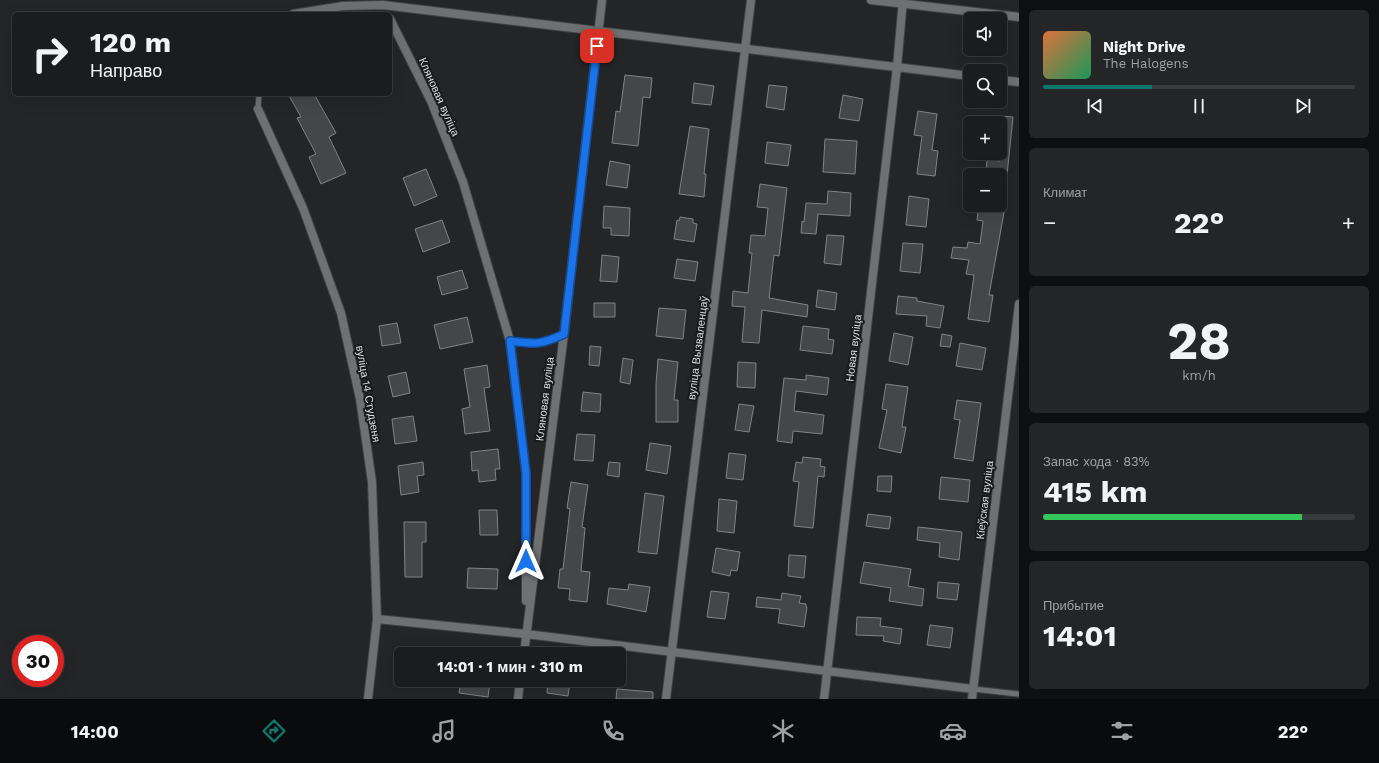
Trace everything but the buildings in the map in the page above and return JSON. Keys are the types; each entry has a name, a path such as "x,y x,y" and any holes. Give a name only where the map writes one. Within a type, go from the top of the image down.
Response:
{"street":[{"name":"Кляновая вуліца","path":"525,647 564,334 602,0"},
{"name":"вуліца Вызваленцаў","path":"666,699 752,0"},
{"path":"871,0 903,2 1019,18"},
{"name":"Новая вуліца","path":"824,699 897,67 903,2"},
{"path":"383,5 386,12"},
{"path":"307,12 343,6 383,5 963,75"},
{"name":"Кляновая вуліца","path":"392,23 432,101 463,182 510,341 526,473 526,634"},
{"path":"1007,81 1019,82"},
{"name":"вуліца 14 Студзеня","path":"258,109 303,208 341,313 360,399 372,482 377,619 368,699"},
{"name":"Кіеўская вуліца","path":"972,699 1019,304"},
{"path":"377,619 526,634 973,689"},
{"path":"518,699 519,687"}],"lane":[{"path":"258,109 259,96"},
{"path":"510,341 531,344 546,343 564,334"},
{"path":"973,689 1019,694"}],"route":[{"path":"526,561 526,473 510,341 531,344 546,343 564,334 597,46"}]}
